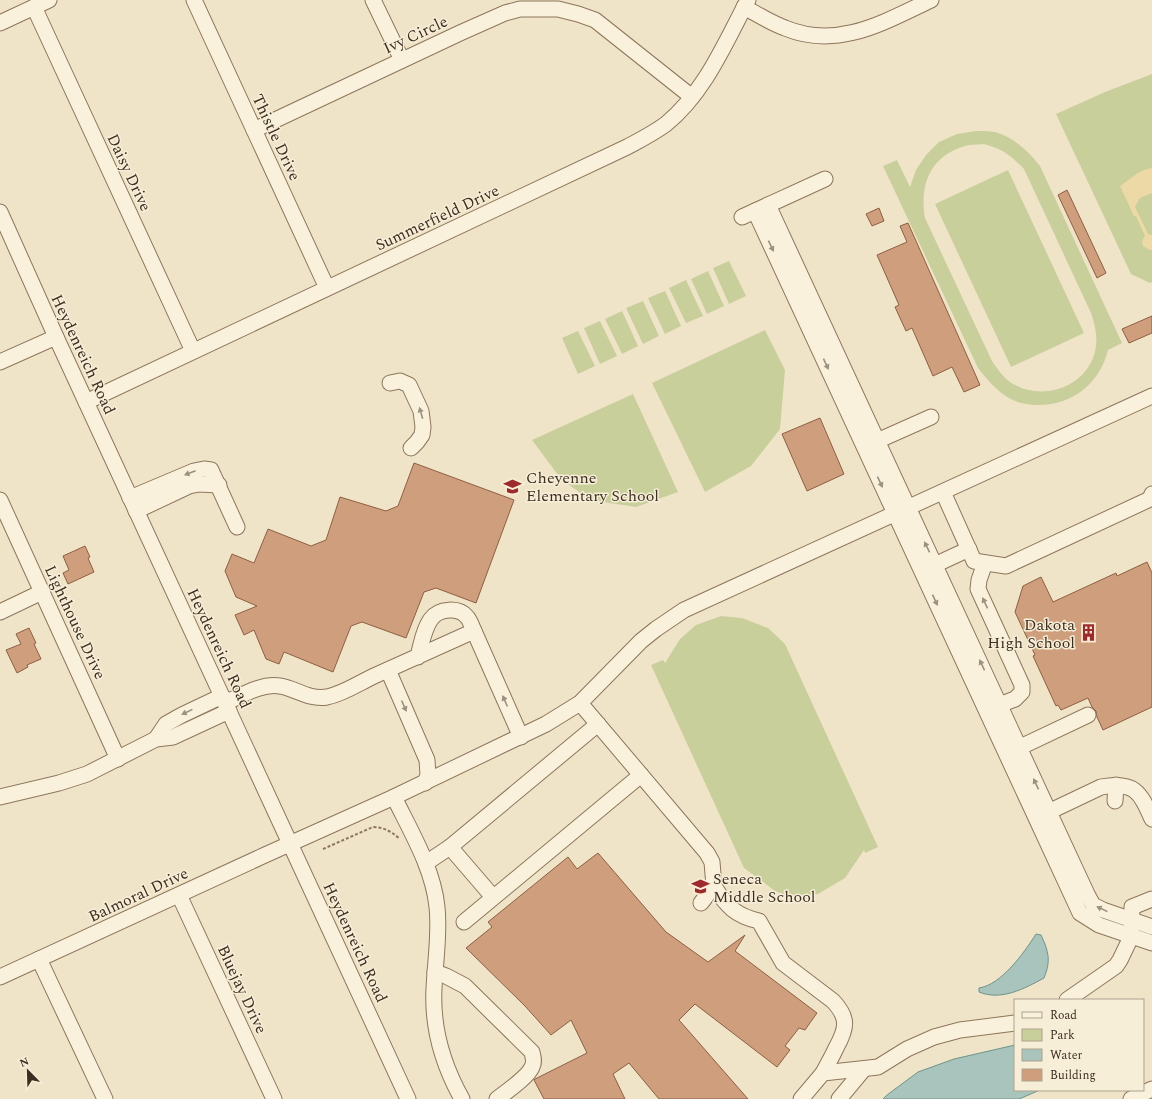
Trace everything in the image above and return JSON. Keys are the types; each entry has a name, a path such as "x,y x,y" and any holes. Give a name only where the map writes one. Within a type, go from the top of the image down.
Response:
{"street":[{"path":"0,23 49,0"},
{"name":"Thistle Drive","path":"194,0 327,288"},
{"path":"373,0 402,60"},
{"path":"746,3 786,29 805,34 832,36 863,30 931,0"},
{"name":"Summerfield Drive","path":"86,402 627,147 665,124 676,115 692,97 709,72 746,3"},
{"name":"Daisy Drive","path":"34,7 193,351"},
{"name":"Ivy Circle","path":"254,130 504,13 520,9 558,9 595,20 692,97"},
{"path":"755,211 825,179"},
{"path":"755,211 864,410 878,441 921,571 949,630 993,708 1013,751 1042,815 1080,913 1099,925 1152,943"},
{"path":"755,211 864,447 935,565 962,624 993,708"},
{"name":"Heydenreich Road","path":"0,212 133,505 408,1099"},
{"path":"0,362 56,337"},
{"path":"390,383 400,381 409,385 421,411 423,427 422,435 411,448"},
{"name":"Balmoral Drive","path":"0,977 394,797 521,737 580,703 641,642 656,629 680,613 901,510 1152,396"},
{"path":"850,416 864,410"},
{"path":"864,447 931,418"},
{"path":"133,505 189,486 199,484 218,485 238,527"},
{"path":"943,492 974,561 1006,566 1150,499 1152,494"},
{"name":"Lighthouse Drive","path":"0,500 118,759"},
{"path":"921,571 969,550"},
{"path":"984,563 978,589 1022,685 1022,692 1015,699 993,708"},
{"path":"0,612 42,592"},
{"path":"418,657 426,629 432,617 441,612 459,611 468,617 521,737"},
{"path":"949,630 962,624"},
{"path":"0,797 74,779 118,759 156,738 166,724 182,715 225,703 251,691 272,686 280,686 315,697 326,697 474,631"},
{"path":"388,670 427,760 428,774 424,783"},
{"path":"580,703 706,852 712,862 714,886 721,898 738,914 747,919 759,921 783,963 833,1000 840,1008 846,1026 822,1073 801,1099"},
{"path":"1013,751 1088,715"},
{"path":"426,863 450,847 598,724"},
{"path":"464,922 641,775"},
{"path":"1042,815 1101,787 1116,785 1125,786 1135,790 1142,798 1152,819"},
{"path":"1115,801 1116,785"},
{"path":"394,797 426,863 435,892 438,922 434,1002 437,1033 447,1068 462,1099"},
{"path":"1042,815 1093,905 1152,927"},
{"path":"450,847 493,897"},
{"path":"701,903 714,886"},
{"name":"Bluejay Drive","path":"179,895 274,1099"},
{"path":"1068,999 1116,966 1131,937 1132,907 1152,899"},
{"path":"39,959 104,1099"},
{"path":"435,972 465,986 532,1052 534,1059 532,1067 527,1074 497,1099"},
{"path":"822,1073 878,1067 907,1049 934,1037 960,1030 1014,1022"},
{"path":"839,1099 864,1069"},
{"path":"1131,1099 1152,1089"}],"path":[{"path":"324,849 373,828 379,827 393,833 403,842"}],"green space":[{"path":"1152,74 1152,282 1150,283 1131,274 1056,114 1105,92"},
{"path":"976,131 990,131 998,133 1022,146 1040,166 1122,343 1108,350 1103,364 1087,387 1064,401 1036,405 1014,401 996,389 978,368 883,166 897,160 910,187 916,170 926,155 939,142 957,134","holes":["984,144 1006,153 1024,169 1093,319 1096,346 1093,358 1087,368 1080,377 1070,384 1049,391 1037,391 1015,385 1005,378 999,371 992,361 925,218 924,194 926,183 936,164 953,151 965,146"]},
{"path":"1008,170 1084,333 1011,367 935,204"},
{"path":"729,261 746,296 729,304 713,268"},
{"path":"708,271 724,306 707,314 691,279"},
{"path":"686,280 703,316 686,323 669,288"},
{"path":"665,291 681,326 665,334 648,298"},
{"path":"643,301 659,336 643,344 626,308"},
{"path":"622,311 638,346 622,354 605,319"},
{"path":"600,321 617,356 600,364 584,328"},
{"path":"765,330 785,370 780,429 751,466 705,492 652,383"},
{"path":"578,331 595,366 578,374 562,338"},
{"path":"633,394 678,492 636,507 590,500 561,479 532,440"},
{"path":"721,616 742,618 768,628 785,644 878,847 865,853 864,850 845,878 818,894 789,896 775,891 744,868 651,665 663,660 665,663 680,639 696,625"}],"sand":[{"path":"1152,168 1152,193 1140,198 1135,207 1148,234 1152,235 1152,250 1149,250 1143,246 1142,241 1145,236 1120,186 1139,173"}],"water":[{"path":"1036,934 1041,935 1046,946 1048,956 1048,966 1044,978 1020,990 1004,994 996,995 979,992 979,988 987,986 1004,975"},
{"path":"1014,1045 1014,1091 1038,1091 1019,1099 883,1099 918,1072 954,1059"}],"building":[{"path":"1067,190 1106,273 1097,278 1058,195"},
{"path":"879,208 884,221 872,226 866,214"},
{"path":"908,223 980,385 964,392 952,367 933,376 912,328 906,331 895,307 899,305 877,255 907,242 900,226"},
{"path":"1152,316 1152,333 1129,343 1122,329"},
{"path":"820,418 844,474 807,491 782,434"},
{"name":"Cheyenne Elementary School","path":"414,463 514,500 476,603 436,588 424,592 406,638 362,622 351,626 333,672 284,652 279,664 266,659 254,630 244,635 235,615 257,606 236,597 225,571 232,554 254,563 268,529 311,546 326,540 340,497 386,511 398,506"},
{"path":"85,546 94,572 68,584 63,573 69,570 63,556"},
{"name":"Dakota High School","path":"1147,562 1152,573 1152,707 1103,730 1096,711 1092,707 1088,698 1061,710 1058,705 1056,706 1015,612 1023,586 1041,577 1053,602 1116,573 1117,576"},
{"path":"29,628 41,659 27,665 28,667 17,673 6,650 21,644 16,634"},
{"name":"Seneca Middle School","path":"598,853 666,932 708,962 745,935 735,951 817,1013 805,1030 799,1028 785,1046 790,1050 777,1067 695,1004 679,1020 748,1099 659,1099 629,1063 613,1074 625,1099 544,1099 534,1080 587,1053 571,1020 551,1035 525,1006 466,948 492,927 488,922 568,857 577,869"}],"place":[{"name":"Cheyenne Elementary School","path":"513,486"},
{"name":"Dakota High School","path":"1088,633"},
{"name":"Seneca Middle School","path":"700,887"}]}
